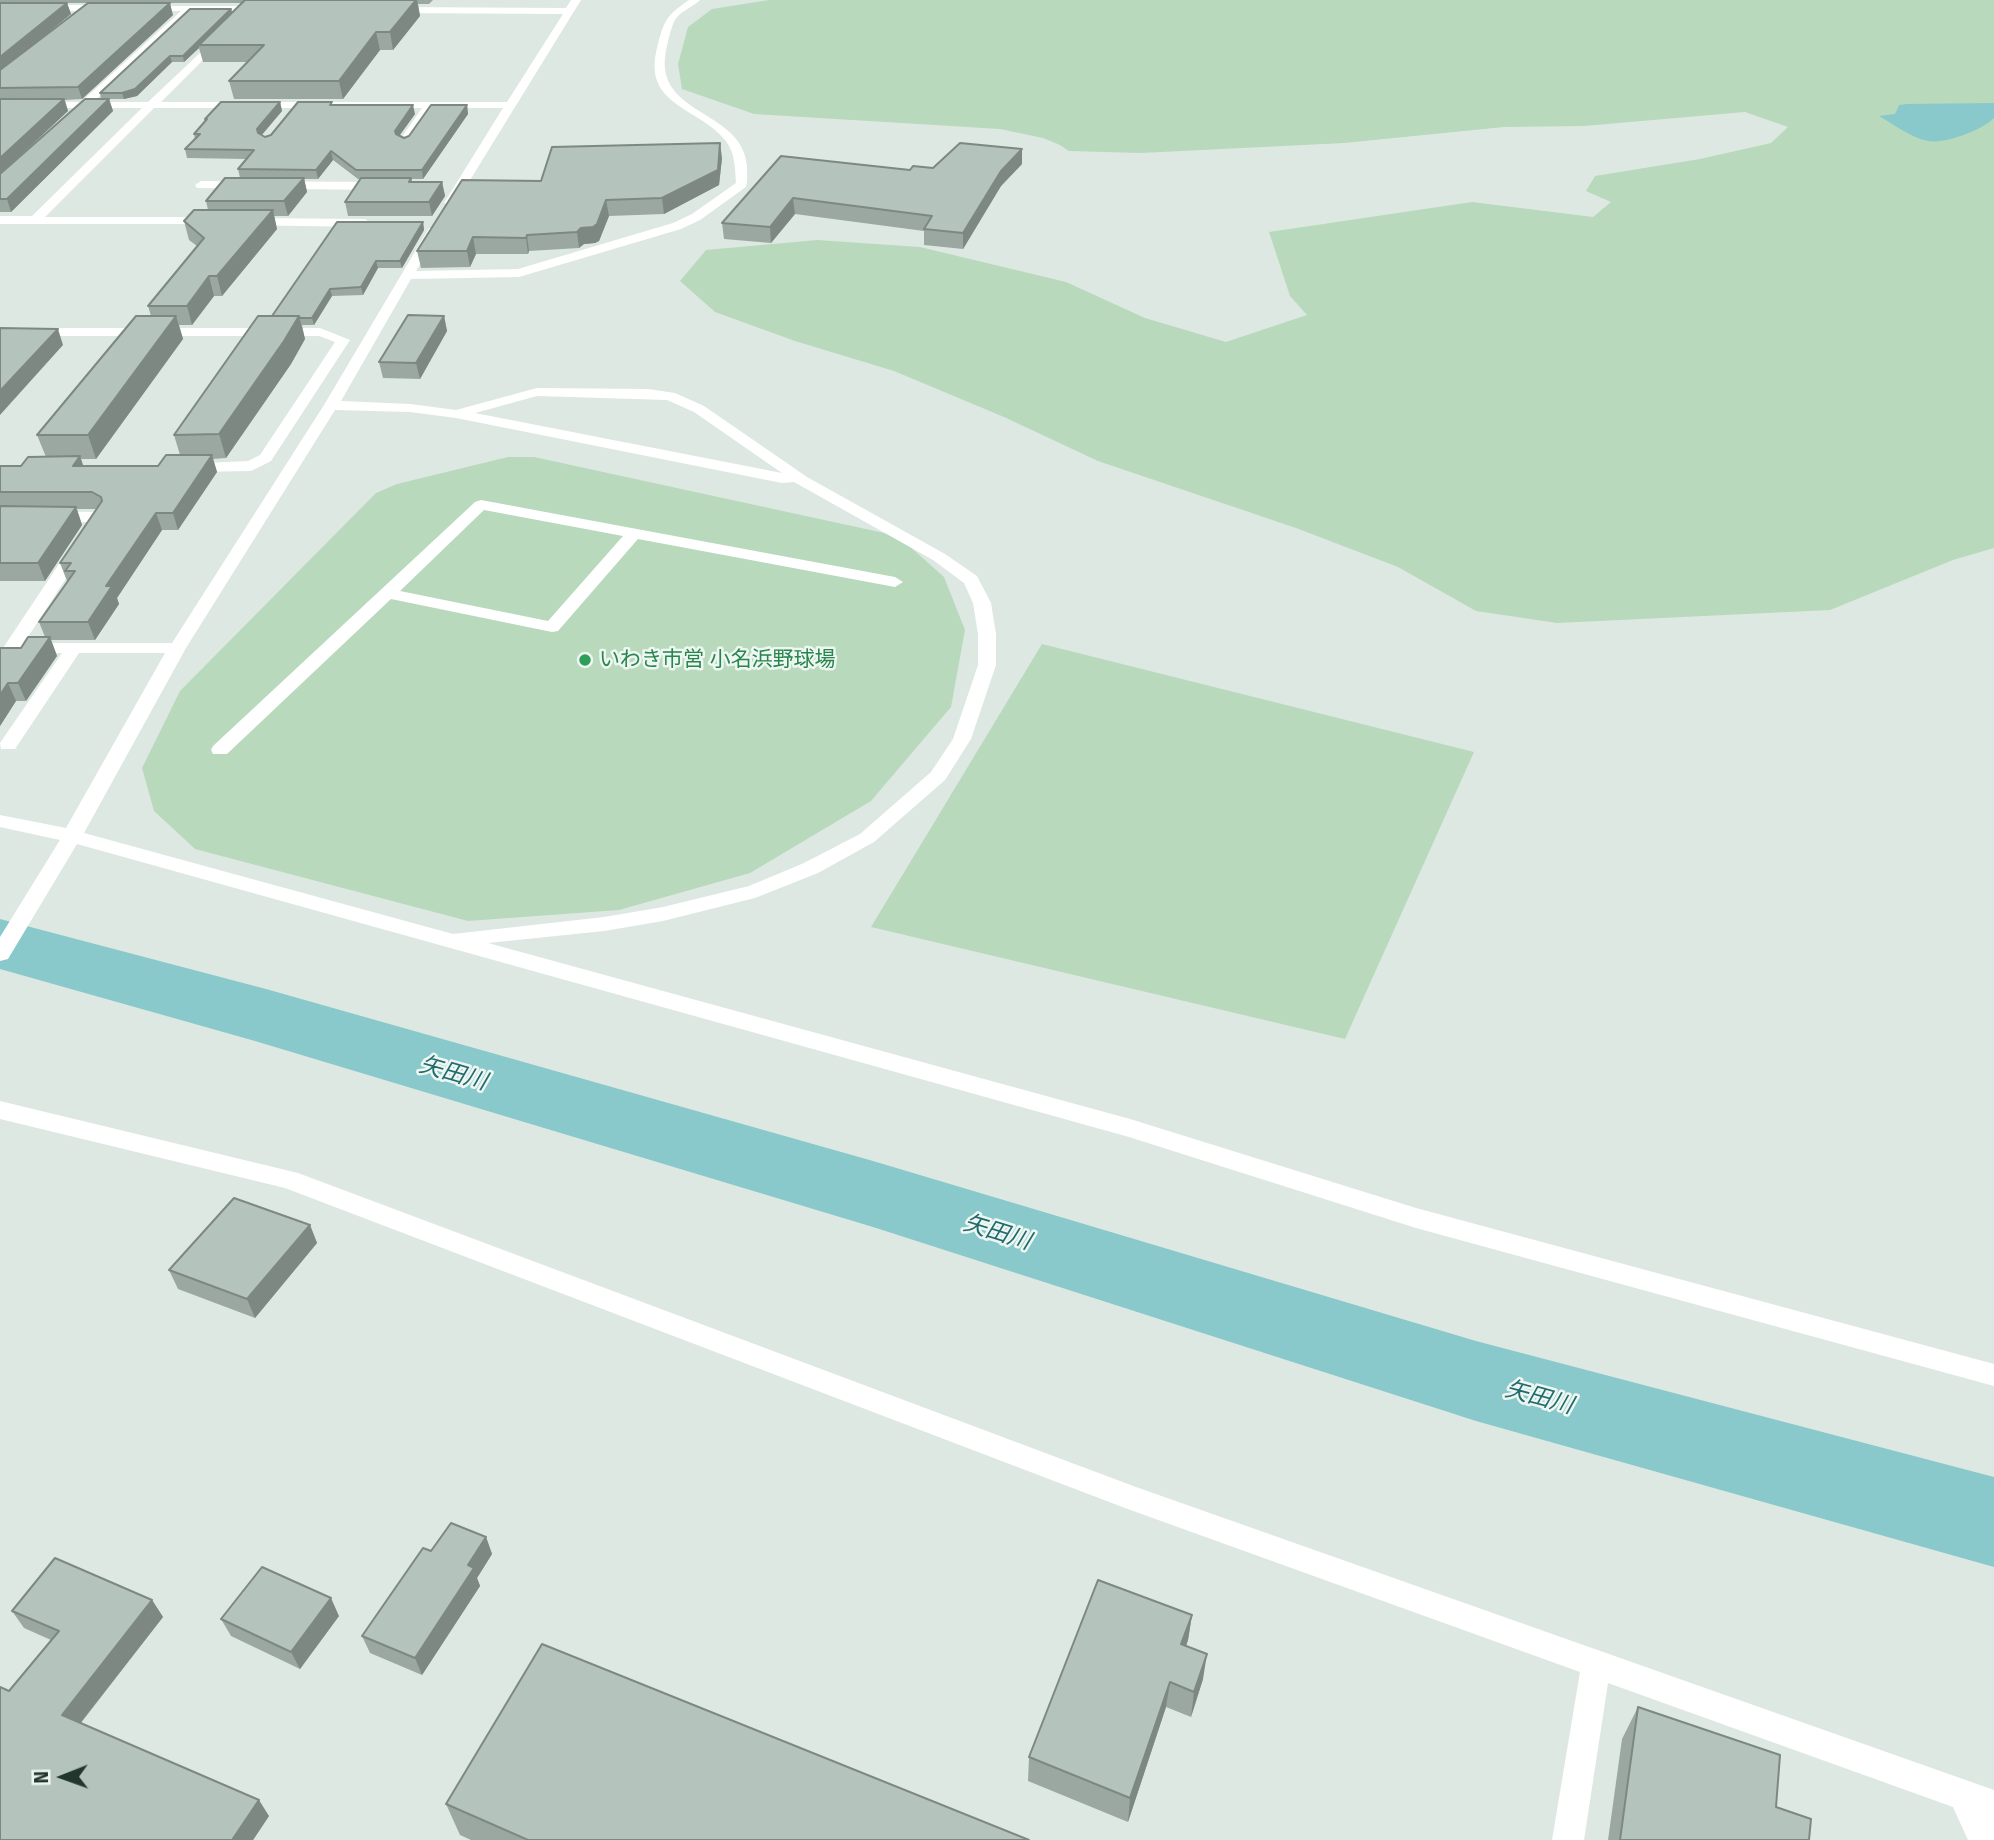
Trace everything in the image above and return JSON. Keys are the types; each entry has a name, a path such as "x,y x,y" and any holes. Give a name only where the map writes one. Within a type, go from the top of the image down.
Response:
{"street":[{"path":"238,19 257,0"},
{"path":"407,275 502,275 529,271 677,226 696,217 742,184 741,159 735,143 721,128 676,99 663,83 659,69 671,17 695,0"},
{"path":"373,10 572,5"},
{"path":"0,954 60,857 177,648 331,405 407,275 430,223 510,105 572,5"},
{"path":"0,8 113,8"},
{"path":"78,16 88,8"},
{"path":"139,8 276,9"},
{"path":"74,114 189,9"},
{"path":"35,220 229,29"},
{"path":"0,105 152,105 293,110 510,105"},
{"path":"405,141 430,105"},
{"path":"201,185 392,186"},
{"path":"0,220 382,223"},
{"path":"0,332 320,332 343,340 266,458 251,466 167,467"},
{"path":"448,940 604,924 663,914 755,891 811,867 867,838 938,776 962,739 987,665 987,634 982,603 971,580 939,557 797,477 699,409 658,393 537,392 456,414"},
{"path":"331,405 410,408 456,414 782,478 797,477"},
{"path":"220,750 481,505 895,582"},
{"path":"0,516 99,517 6,648"},
{"path":"387,593 552,627 635,533"},
{"path":"6,648 177,648"},
{"path":"8,745 74,648"},
{"path":"0,821 72,836 1130,1128 1416,1218 1994,1375"},
{"path":"0,1110 289,1180 1136,1499 1979,1801 1984,1840"},
{"path":"1568,1840 1596,1665"}],"green space":[{"path":"769,0 1994,0 1994,548 1953,560 1830,610 1557,623 1476,611 1398,567 1296,528 1098,461 1004,417 894,371 795,341 715,312 680,281 706,250 817,240 920,247 1066,282 1145,318 1226,342 1307,315 1290,296 1269,232 1472,202 1593,217 1611,202 1586,191 1595,176 1700,159 1771,143 1788,127 1745,112 1584,126 1504,127 1344,143 1141,153 1069,151 1043,138 1000,129 754,114 682,89 678,64 688,27 712,9"},
{"name":"いわき市営 小名浜野球場","path":"508,457 534,457 898,536 944,577 965,630 951,707 871,801 750,873 619,910 468,921 195,849 154,811 142,768 180,691 376,493 397,484"},
{"path":"1042,644 1474,752 1345,1039 871,927"}],"water":[{"path":"1994,103 1994,118 1988,123 1963,135 1936,141 1916,137 1879,116 1895,114 1899,105 1907,104"}],"building":[{"path":"245,0 416,0 390,32 376,32 339,81 229,81 264,45 199,45"},
{"path":"0,3 67,3 0,57"},
{"path":"88,3 170,3 78,87 0,88 0,70"},
{"path":"190,9 231,9 183,56 170,56 135,89 122,93 100,93"},
{"path":"0,99 64,99 0,158"},
{"path":"85,99 109,99 7,199 0,199 0,174"},
{"path":"221,102 280,102 257,129 258,133 265,137 271,135 298,102 332,102 330,105 413,105 395,131 404,138 409,136 431,105 467,105 422,170 356,170 331,151 316,170 238,169 254,150 185,149 200,134 194,134"},
{"path":"720,143 718,170 662,198 606,200 597,224 593,227 581,228 577,232 527,235 526,238 473,237 467,251 417,251 462,180 541,181 552,147"},
{"path":"960,143 1022,149 1001,171 963,233 924,229 932,216 793,198 770,227 722,223 781,156 910,170 913,166 933,168"},
{"path":"225,178 304,178 284,201 206,201"},
{"path":"361,178 411,178 409,182 442,182 429,202 345,202"},
{"path":"194,210 273,210 217,276 209,276 187,306 148,306 204,238 184,221"},
{"path":"337,222 423,222 400,261 376,261 361,287 330,289 312,318 272,316"},
{"path":"408,315 444,316 416,363 379,362"},
{"path":"136,316 176,316 88,435 37,435"},
{"path":"258,316 299,316 219,434 174,435"},
{"path":"0,328 58,329 0,391"},
{"path":"166,455 212,455 173,513 156,513 106,586 112,586 88,622 39,622 75,571 65,571 71,563 60,563 102,501 101,497 92,492 0,492 0,466 21,466 28,457 80,456 73,466 158,466"},
{"path":"0,506 76,507 38,563 0,563"},
{"path":"28,637 50,637 18,683 8,683 0,695 0,648 21,648"},
{"path":"234,1198 310,1225 247,1299 169,1270"},
{"path":"451,1523 486,1537 468,1565 474,1568 415,1658 362,1636 423,1548 431,1551"},
{"path":"55,1558 152,1600 62,1715 259,1800 232,1840 0,1840 0,1687 9,1691 59,1631 12,1611"},
{"path":"262,1567 331,1598 291,1652 221,1619"},
{"path":"1098,1580 1192,1615 1181,1644 1207,1654 1194,1692 1170,1682 1130,1798 1029,1757"},
{"path":"542,1644 1029,1840 528,1840 446,1804"},
{"path":"1638,1707 1780,1755 1776,1807 1811,1819 1809,1840 1620,1840"}],"waterway":[{"name":"矢田川","path":"0,944 266,1017 873,1194 1476,1381 1994,1522"}],"place":[{"name":"いわき市営 小名浜野球場","path":"585,660"}]}
